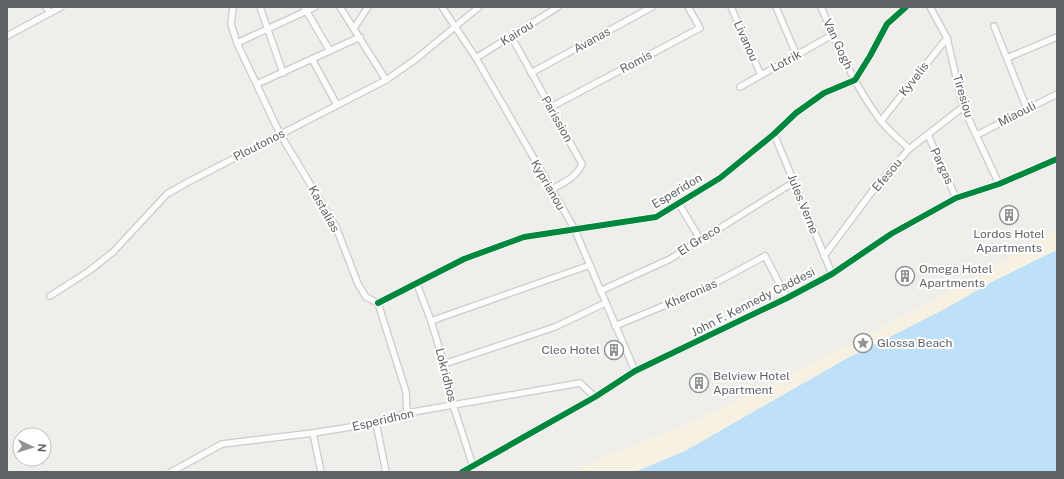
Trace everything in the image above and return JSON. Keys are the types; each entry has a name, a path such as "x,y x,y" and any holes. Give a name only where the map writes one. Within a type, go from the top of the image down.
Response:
{"street":[{"path":"46,7 50,13"},
{"path":"7,36 61,7"},
{"name":"Kastalias","path":"233,7 231,24 237,43 280,134 336,227 358,284 366,297 378,304"},
{"path":"260,7 283,73"},
{"path":"237,43 305,9 315,7"},
{"path":"340,7 386,80"},
{"path":"354,28 368,7"},
{"name":"Kyprianou","path":"442,7 476,58 550,190 574,228 635,371"},
{"name":"Ploutonos","path":"50,296 89,271 113,252 139,226 167,194 386,80 416,59 479,7"},
{"name":"Kairou","path":"476,58 558,7"},
{"name":"Avanas","path":"531,73 652,7"},
{"name":"Romis","path":"551,107 700,28 688,7"},
{"name":"Livanou","path":"731,7 761,75"},
{"path":"776,7 796,56"},
{"path":"855,80 887,24 906,7"},
{"name":"Tiresiou","path":"930,7 947,38 963,107 999,184"},
{"name":"Van Gogh","path":"823,8 832,35 855,80 881,121 909,149"},
{"path":"305,9 330,52"},
{"path":"994,26 1027,109"},
{"name":"Lotrik","path":"740,88 832,35"},
{"name":"Parission","path":"511,36 582,164 579,172 568,181 550,190"},
{"path":"1007,58 1057,37"},
{"path":"257,84 360,38"},
{"name":"Kyvelis","path":"881,121 947,38"},
{"path":"312,59 337,105"},
{"name":"Esperidon","path":"378,304 464,259 524,237 574,228 656,217 720,178 774,134 796,113 824,93 855,80"},
{"name":"Miaouli","path":"977,135 1057,94"},
{"name":"Efesou","path":"824,256 874,189 909,149 963,107"},
{"name":"Jules Verne","path":"774,134 832,274"},
{"name":"Pargas","path":"928,135 956,198"},
{"name":"John F. Kennedy Caddesi","path":"462,472 595,397 635,371 787,298 832,274 891,234 956,198 999,184 1057,159"},
{"name":"El Greco","path":"600,291 670,259 794,182"},
{"path":"679,204 700,239"},
{"name":"Kheronias","path":"615,326 702,290 765,256 787,298"},
{"path":"431,321 590,265"},
{"name":"Lokridhos","path":"417,284 431,321 444,364 453,405 473,466"},
{"path":"444,364 555,327 605,303"},
{"path":"378,304 406,392 407,413"},
{"name":"Esperidhon","path":"171,472 178,470 222,444 313,433 376,423 407,413 580,383 595,397"},
{"path":"376,423 386,472"},
{"path":"313,433 321,472"}],"sand":[{"name":"Glossa Beach","path":"1057,230 1057,250 990,283 945,309 844,360 685,451 635,472 574,472 586,464 685,425 782,379 926,304"}],"water":[{"path":"1057,250 1057,472 635,472 685,451 844,360 945,309 990,283"}],"cycle path":[{"path":"378,303 464,259 524,237 656,217 720,178 774,134 796,113 824,93 855,80 887,24 906,7"},
{"path":"462,472 595,397 635,371 787,298 832,274 891,234 956,198 999,184 1057,159"}],"place":[{"name":"Lordos Hotel Apartments","path":"1009,215"},
{"name":"Omega Hotel Apartments","path":"905,276"},
{"name":"Glossa Beach","path":"863,343"},
{"name":"Cleo Hotel","path":"614,350"},
{"name":"Belview Hotel Apartment","path":"699,383"}]}
